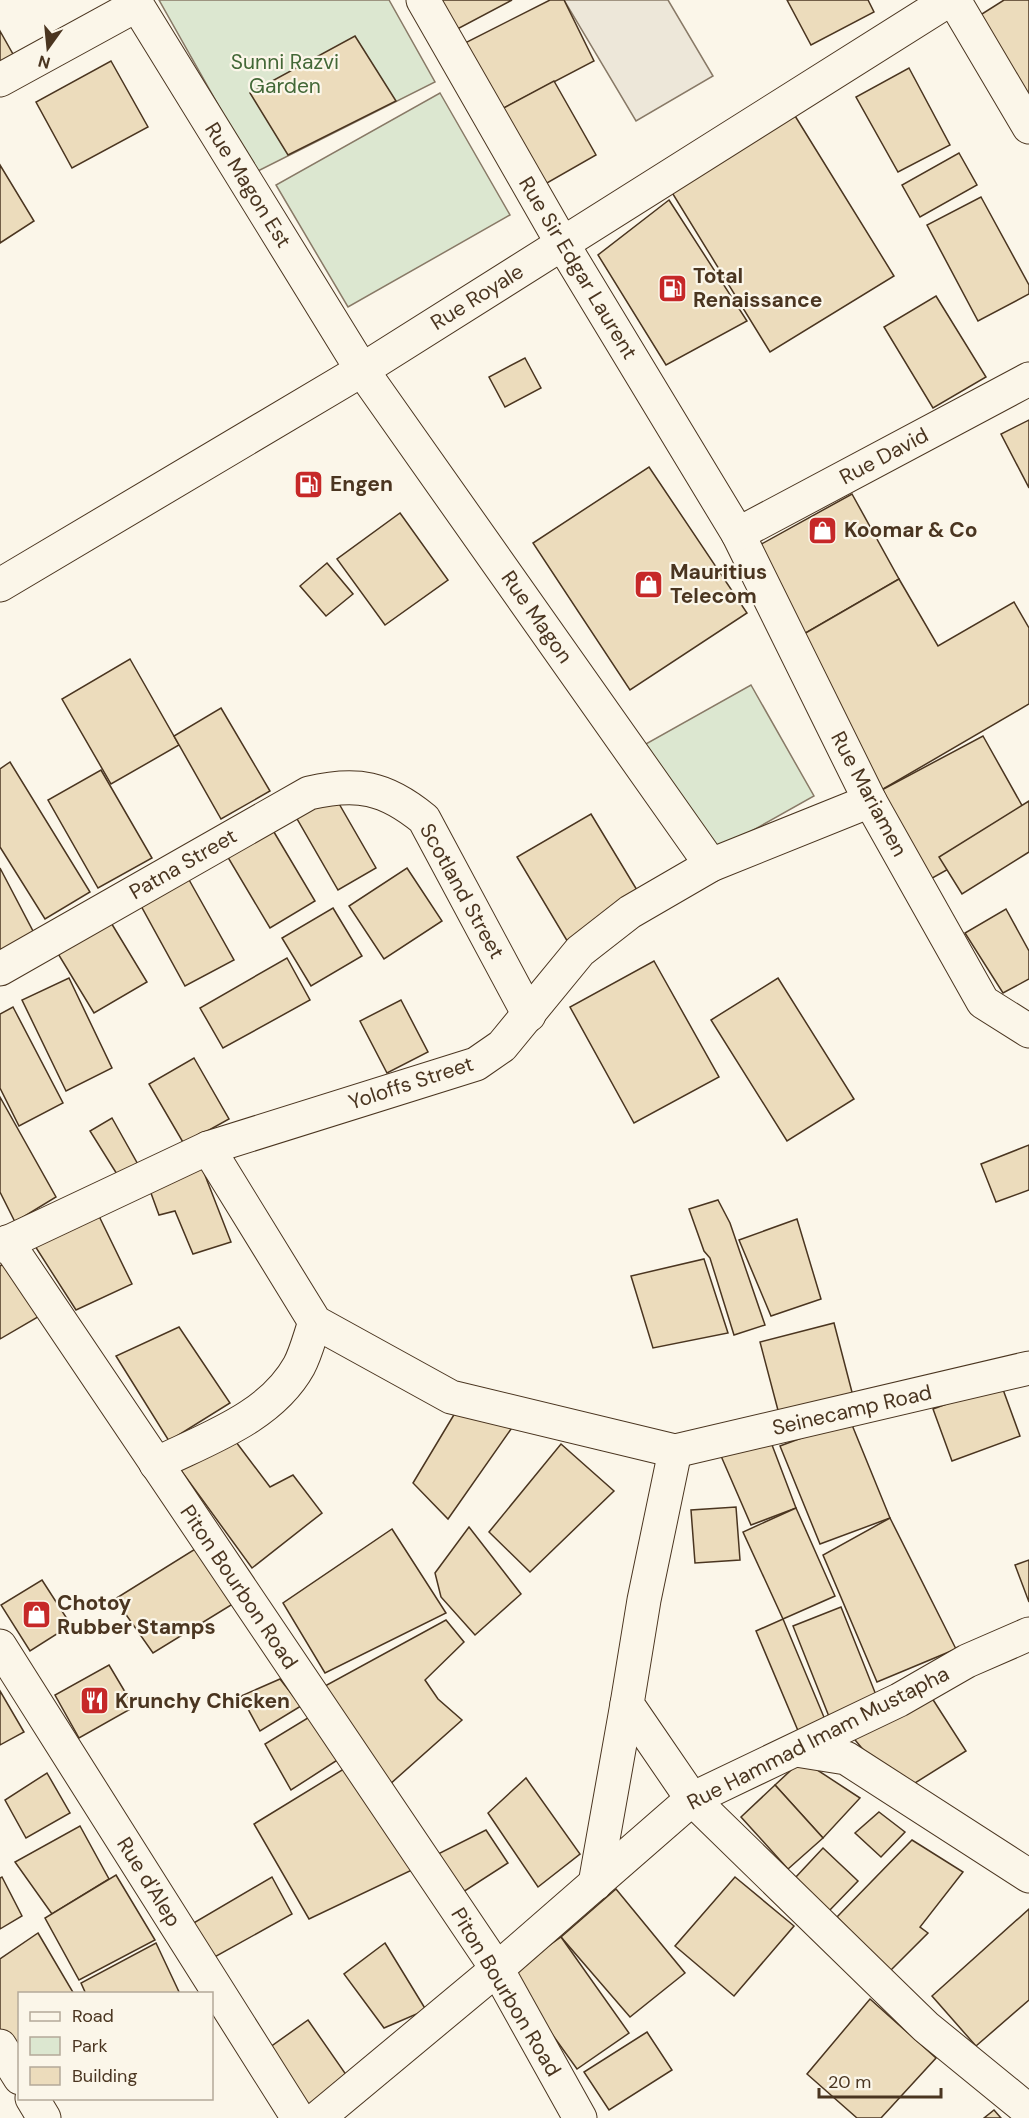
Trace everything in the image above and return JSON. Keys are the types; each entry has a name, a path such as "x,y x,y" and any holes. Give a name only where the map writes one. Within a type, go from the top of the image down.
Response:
{"street":[{"name":"Rue Sir Edgar Laurent","path":"423,0 562,243 738,534"},
{"name":"Rue Royale","path":"0,585 362,370 949,0"},
{"path":"954,0 1029,127"},
{"path":"0,80 136,3"},
{"name":"Rue Magon Est","path":"136,3 362,370"},
{"name":"Rue Magon","path":"362,370 711,865"},
{"name":"Rue David","path":"738,534 1029,379"},
{"name":"Rue Mariamen","path":"738,534 870,801 983,1002 1029,1032"},
{"name":"Patna Street","path":"0,969 309,793 340,786 373,790"},
{"name":"Scotland Street","path":"373,790 402,801 424,819 529,1015"},
{"name":"Yoloffs Street","path":"4,1244 208,1148 476,1064 502,1046 580,951 630,912 711,865 870,801"},
{"path":"208,1148 315,1322 451,1397 675,1451 644,1600 594,1884"},
{"name":"Piton Bourbon Road","path":"4,1244 156,1464 497,1969 580,2118"},
{"path":"156,1464 239,1423 272,1401 299,1366 315,1322"},
{"name":"Seinecamp Road","path":"675,1451 1029,1368"},
{"name":"Rue Hammad Imam Mustapha","path":"318,2118 497,1969 692,1799 899,1700 967,1661 1029,1634"},
{"name":"Rue d'Alep","path":"0,1646 298,2118"},
{"path":"627,1704 692,1799 926,2027 1029,2111"},
{"path":"796,1750 846,1758 1029,1876"},
{"path":"0,2046 18,2075"},
{"path":"33,2100 44,2118"}],"green space":[{"name":"Sunni Razvi Garden","path":"159,0 389,0 435,82 256,172"},
{"path":"440,93 510,215 348,307 276,185"},
{"path":"751,685 814,796 707,856 644,745"}],"shaded area":[{"path":"564,0 668,0 713,76 636,121"}],"building":[{"path":"430,0 512,0 448,34"},
{"path":"550,0 564,0 594,61 498,111 463,44"},
{"path":"787,0 868,0 874,12 811,45"},
{"path":"1004,0 1029,0 1029,104 974,19"},
{"path":"0,31 18,63 0,73"},
{"path":"355,36 396,101 288,155 250,93"},
{"path":"111,61 148,127 72,168 36,102"},
{"path":"909,68 950,145 898,172 856,97"},
{"path":"554,81 596,155 540,187 498,111"},
{"path":"792,111 894,276 770,352 668,186"},
{"path":"959,153 977,185 920,217 902,185"},
{"path":"0,165 34,221 0,243"},
{"path":"981,197 1029,285 1029,294 978,321 927,225"},
{"name":"Total Renaissance","path":"669,200 747,321 666,365 598,255"},
{"path":"936,296 986,377 933,408 884,327"},
{"path":"525,358 541,388 505,407 489,377"},
{"path":"1029,420 1029,488 1001,434"},
{"path":"649,467 747,613 630,690 533,543"},
{"path":"852,494 899,579 790,642 738,557"},
{"path":"400,513 448,580 385,625 337,559"},
{"path":"327,563 353,594 326,616 300,586"},
{"path":"899,579 938,646 1014,602 1029,628 1029,704 878,792 790,642"},
{"path":"130,659 179,745 111,784 62,699"},
{"path":"221,708 270,791 221,819 174,736"},
{"path":"983,736 1029,818 1029,824 927,881 878,792"},
{"path":"10,762 90,892 45,919 0,847 0,769"},
{"path":"101,770 152,858 98,888 48,800"},
{"path":"334,795 376,868 338,890 296,817"},
{"path":"1029,801 1029,852 962,894 939,857"},
{"path":"591,814 643,900 569,944 517,857"},
{"path":"268,822 315,901 270,928 223,849"},
{"path":"0,868 34,933 0,951"},
{"path":"407,868 442,921 384,959 349,906"},
{"path":"188,878 234,960 185,986 140,904"},
{"path":"333,908 362,956 311,986 282,938"},
{"path":"1006,909 1029,951 1029,979 1003,993 965,933"},
{"path":"110,921 147,982 94,1013 57,952"},
{"path":"287,958 310,1000 223,1048 200,1008"},
{"path":"654,961 719,1077 634,1123 570,1007"},
{"path":"69,978 112,1068 66,1091 22,1000"},
{"path":"778,978 854,1099 787,1141 711,1020"},
{"path":"401,1000 428,1052 387,1073 360,1021"},
{"path":"13,1007 63,1103 19,1126 0,1088 0,1014"},
{"path":"194,1058 229,1119 184,1144 149,1084"},
{"path":"0,1097 56,1197 15,1222 0,1192"},
{"path":"112,1118 140,1168 120,1179 90,1131"},
{"path":"1029,1145 1029,1190 996,1202 981,1164"},
{"path":"201,1165 231,1242 193,1254 175,1211 159,1215 148,1185"},
{"path":"718,1200 730,1223 765,1325 734,1335 710,1258 704,1251 689,1209"},
{"path":"97,1212 132,1284 76,1310 35,1246"},
{"path":"797,1219 821,1299 771,1316 739,1240"},
{"path":"13,1258 43,1314 0,1339 0,1266"},
{"path":"704,1259 728,1333 653,1348 631,1276"},
{"path":"834,1323 853,1396 779,1414 760,1342"},
{"path":"179,1327 230,1403 169,1441 116,1356"},
{"path":"1001,1384 1020,1436 952,1461 933,1409"},
{"path":"461,1403 516,1422 448,1519 413,1483"},
{"path":"850,1420 890,1518 820,1544 780,1446"},
{"path":"227,1430 270,1487 293,1475 322,1513 252,1568 180,1469"},
{"path":"769,1437 796,1508 751,1525 721,1456"},
{"path":"561,1444 614,1491 530,1572 489,1532"},
{"path":"736,1507 740,1560 695,1563 691,1510"},
{"path":"796,1508 835,1596 783,1619 743,1532"},
{"path":"890,1518 956,1649 877,1682 823,1555"},
{"path":"469,1527 521,1594 475,1635 441,1597 435,1573"},
{"path":"392,1529 446,1613 325,1673 283,1603"},
{"path":"200,1546 236,1602 153,1653 115,1599"},
{"path":"1029,1560 1029,1602 1015,1565"},
{"name":"Chotoy Rubber Stamps","path":"42,1580 71,1625 30,1651 1,1605"},
{"path":"841,1607 878,1700 830,1719 793,1626"},
{"path":"783,1619 826,1722 799,1733 756,1631"},
{"path":"446,1620 464,1642 425,1680 438,1699 462,1720 389,1785 325,1686"},
{"name":"Krunchy Chicken","path":"109,1665 134,1707 79,1738 55,1695"},
{"path":"280,1679 301,1706 260,1731 241,1696"},
{"path":"0,1691 24,1732 0,1745"},
{"path":"930,1695 966,1751 899,1793 851,1735"},
{"path":"311,1716 339,1759 291,1790 265,1744"},
{"path":"802,1760 860,1798 823,1838 775,1785"},
{"path":"347,1767 412,1870 309,1919 254,1824"},
{"path":"47,1773 70,1813 26,1838 5,1800"},
{"path":"526,1778 580,1854 538,1887 488,1813"},
{"path":"775,1785 823,1838 788,1869 741,1817"},
{"path":"879,1812 905,1832 881,1857 855,1833"},
{"path":"80,1826 109,1879 52,1914 15,1862"},
{"path":"486,1830 508,1863 460,1894 436,1855"},
{"path":"912,1840 963,1872 920,1927 928,1933 889,1972 837,1917"},
{"path":"823,1848 858,1881 829,1911 795,1878"},
{"path":"116,1875 155,1940 79,1980 45,1918"},
{"path":"2,1877 22,1916 0,1929 0,1878"},
{"path":"272,1877 292,1914 202,1964 180,1931"},
{"path":"735,1877 794,1926 734,1996 675,1946"},
{"path":"616,1889 685,1973 630,2017 561,1937"},
{"path":"1029,1909 1029,2000 976,2046 932,1996"},
{"path":"38,1933 73,1992 18,1992 18,2064 0,2034 0,1959"},
{"path":"561,1937 629,2033 577,2069 509,1974"},
{"path":"156,1943 179,1992 85,1992 81,1983"},
{"path":"385,1943 426,2010 384,2028 344,1974"},
{"path":"870,1999 936,2058 881,2118 857,2118 807,2074"},
{"path":"308,2020 347,2076 301,2115 259,2055"},
{"path":"647,2032 672,2070 609,2110 584,2072"},
{"path":"994,2110 1001,2118 984,2118"}],"place":[{"name":"Total Renaissance","path":"672,288"},
{"name":"Engen","path":"309,484"},
{"name":"Koomar & Co","path":"823,530"},
{"name":"Mauritius Telecom","path":"649,584"},
{"name":"Chotoy Rubber Stamps","path":"36,1615"},
{"name":"Krunchy Chicken","path":"94,1701"}]}
